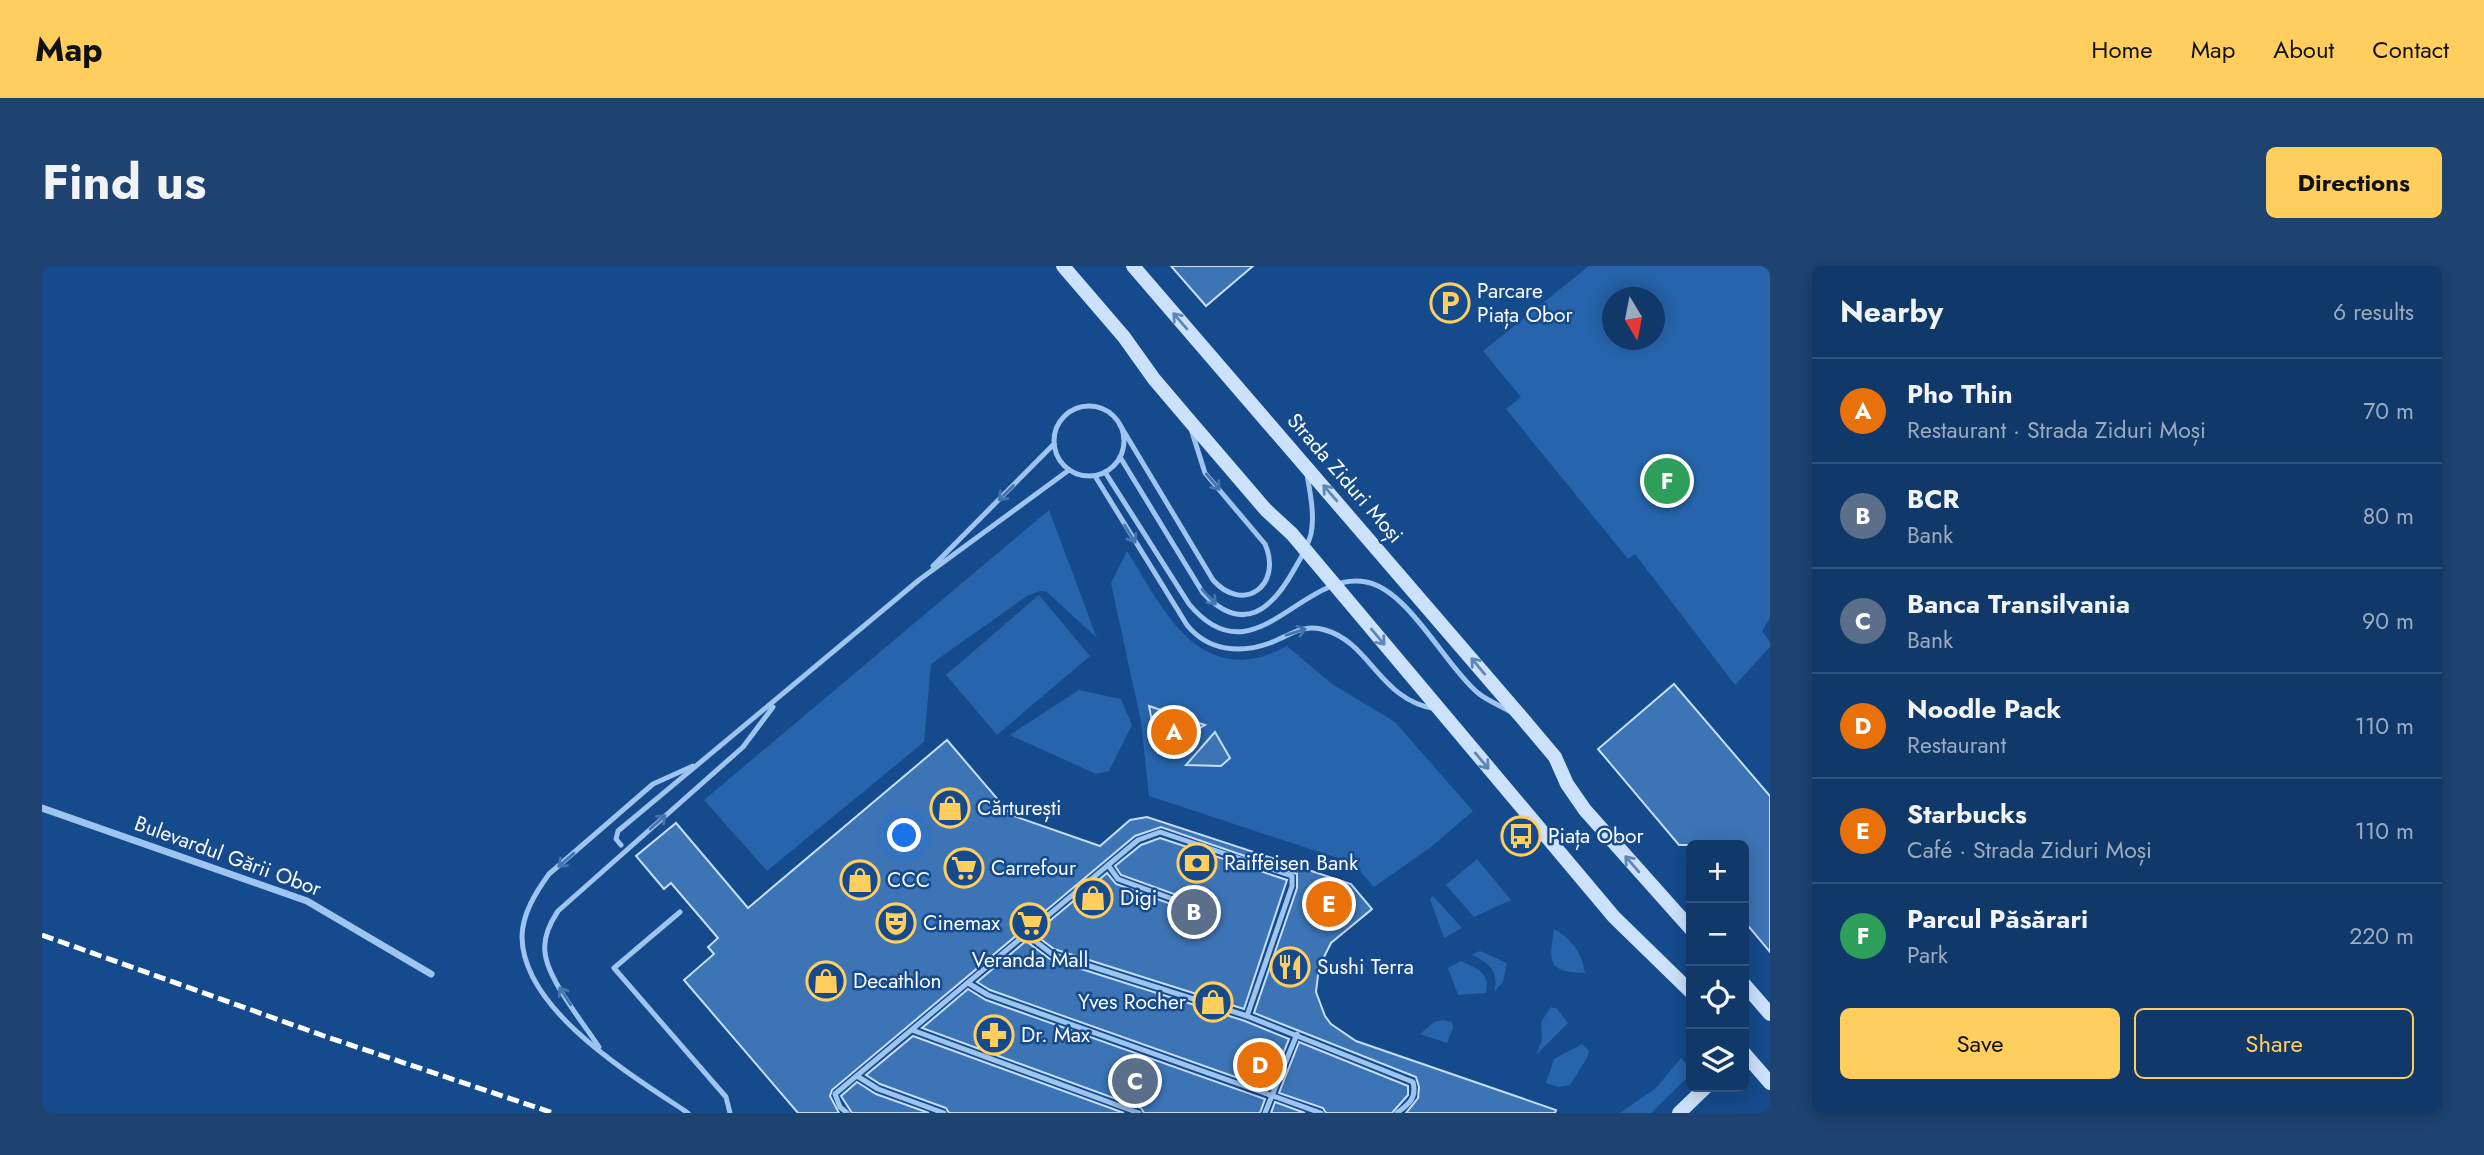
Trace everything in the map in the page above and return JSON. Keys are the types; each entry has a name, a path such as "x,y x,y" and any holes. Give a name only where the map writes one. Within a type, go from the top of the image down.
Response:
{"main road":[{"path":"1063,266 1131,346 1154,379 1266,510 1305,550 1614,917 1686,987"},
{"name":"Strada Ziduri Moși","path":"1133,266 1555,757 1567,784 1585,810 1686,923"},
{"path":"1749,990 1770,1014"},
{"path":"1749,1059 1770,1083"},
{"path":"1679,1113 1701,1092"}],"street":[{"name":"Bulevardul Gării Obor","path":"42,808 307,901 431,974"}],"lane":[{"path":"1120,425 1123,446 1120,457 1114,466 1105,472 1085,475 1069,470 1056,454 1054,444 1059,424 1065,416 1084,407 1105,410 1120,425 1213,580 1228,593 1250,594 1266,582 1270,573 1268,552 1265,544 1205,473 1188,419"},
{"path":"919,580 1054,444"},
{"path":"1120,457 1203,593 1214,605 1238,614 1251,614 1265,608 1279,596 1305,550 1311,534 1312,518 1306,465"},
{"path":"621,845 616,839 618,831 699,763 919,580 1069,470"},
{"name":"Strada Ziduri Moși","path":"1105,472 1200,617 1229,631 1245,631 1274,621 1334,585 1352,581 1367,582 1383,589 1404,606 1478,694 1523,719"},
{"path":"1095,475 1181,616 1203,641 1236,650 1271,643 1303,628 1326,630 1339,635 1351,645 1400,696 1420,706 1437,709"},
{"path":"603,1053 547,964 544,950 550,924 558,911 743,747 779,699"},
{"path":"688,1113 603,1053 546,1000 532,979 524,955 522,934 527,912 536,892 550,874 653,784 699,763"},
{"path":"847,1113 840,1107 835,1094 1108,864 1138,840 1160,832 1292,876 1292,886 1247,1016"},
{"path":"1108,864 1118,880 1211,913"},
{"path":"680,912 614,968 726,1097 730,1113"},
{"path":"1026,934 1052,954 1247,1016 1413,1082 1415,1091 1410,1104 1397,1113"},
{"path":"968,983 988,995 1321,1113"},
{"path":"911,1030 1139,1113"},
{"path":"1265,1113 1297,1034"},
{"path":"857,1076 878,1090 944,1113"}],"shaded area":[{"path":"1589,266 1770,266 1770,618 1762,631 1770,642 1770,647 1735,685 1635,554 1628,559 1506,409 1521,397 1483,351"},
{"path":"1049,510 1097,638 1047,592 1040,591 1027,596 931,664 924,742 767,871 704,800"},
{"path":"1127,551 1164,610 1196,644 1214,655 1236,660 1261,657 1287,646 1332,684 1395,722 1473,811 1431,847 1374,887 1353,863 1149,796 1141,722 1111,583"},
{"path":"1039,595 1090,656 997,735 946,675"},
{"path":"1079,690 1121,699 1132,725 1109,771 1096,774 1010,735"},
{"path":"1477,859 1511,900 1474,917 1446,885"},
{"path":"1433,896 1462,928 1444,938 1430,899"},
{"path":"1554,929 1575,947 1585,973 1563,970 1553,963 1551,950"},
{"path":"1480,951 1507,963 1503,982 1494,992 1495,979 1492,969 1472,955"},
{"path":"1461,961 1481,972 1486,980 1486,993 1458,995 1448,968"},
{"path":"1551,1007 1557,1009 1568,1023 1536,1055 1542,1040 1541,1022"},
{"path":"1434,1022 1452,1022 1453,1028 1447,1043 1420,1034"},
{"path":"1582,1044 1589,1051 1587,1058 1570,1085 1558,1087 1546,1083 1554,1059"},
{"path":"1681,1058 1686,1064 1686,1079 1651,1113 1620,1113 1656,1088"}],"building":[{"path":"1171,266 1253,266 1206,306"},
{"path":"1674,684 1770,796 1770,952 1749,927 1749,840 1686,840 1686,845 1679,845 1598,749"},
{"path":"1149,706 1205,725 1158,753"},
{"path":"1215,732 1230,758 1221,766 1186,765"},
{"path":"947,740 1011,815 1100,846 1130,820 1147,817 1351,884 1372,909 1331,943 1319,967 1316,992 1331,1024 1356,1041 1556,1110 1555,1113 1406,1113 1418,1098 1416,1077 1254,1013 1297,888 1297,874 1161,827 1135,836 832,1090 830,1096 839,1113 798,1113 684,980 714,954 708,947 718,938 671,883 664,889 636,856 676,823 748,908"},
{"path":"1160,838 1287,880 1244,1009 1054,949 1034,934 1107,873 1116,884 1209,918 1214,917 1216,913 1213,908 1121,875 1115,866 1141,845"},
{"path":"1026,941 1050,959 1245,1021 1289,1039 1269,1089 990,990 977,982"},
{"path":"968,989 986,1000 1265,1099 1260,1113 1144,1113 1141,1108 922,1028"},
{"path":"913,1036 1124,1113 949,1113 946,1108 880,1084 866,1075"},
{"path":"1299,1042 1408,1086 1408,1095 1392,1113 1326,1113 1323,1108 1279,1093"},
{"path":"857,1082 876,1094 929,1113 852,1113 841,1096"},
{"path":"1275,1102 1305,1113 1271,1113"}],"railway":[{"path":"42,935 324,1036 553,1113"}],"place":[{"name":"Parcare Piața Obor","path":"1450,303"},
{"name":"Parcul Păsărari","path":"1667,481"},
{"name":"Pho Thin","path":"1174,732"},
{"name":"Cărturești","path":"950,808"},
{"name":"Piața Obor","path":"1521,836"},
{"name":"Raiffeisen Bank","path":"1197,863"},
{"name":"Carrefour","path":"964,868"},
{"name":"CCC","path":"860,880"},
{"name":"Digi","path":"1093,898"},
{"name":"Starbucks","path":"1329,904"},
{"name":"BCR","path":"1194,912"},
{"name":"Cinemax","path":"896,923"},
{"name":"Veranda Mall","path":"1030,923"},
{"name":"Sushi Terra","path":"1290,967"},
{"name":"Decathlon","path":"826,981"},
{"name":"Yves Rocher","path":"1213,1002"},
{"name":"Dr. Max","path":"994,1035"},
{"name":"Noodle Pack","path":"1260,1065"},
{"name":"Banca Transilvania","path":"1135,1081"}]}
